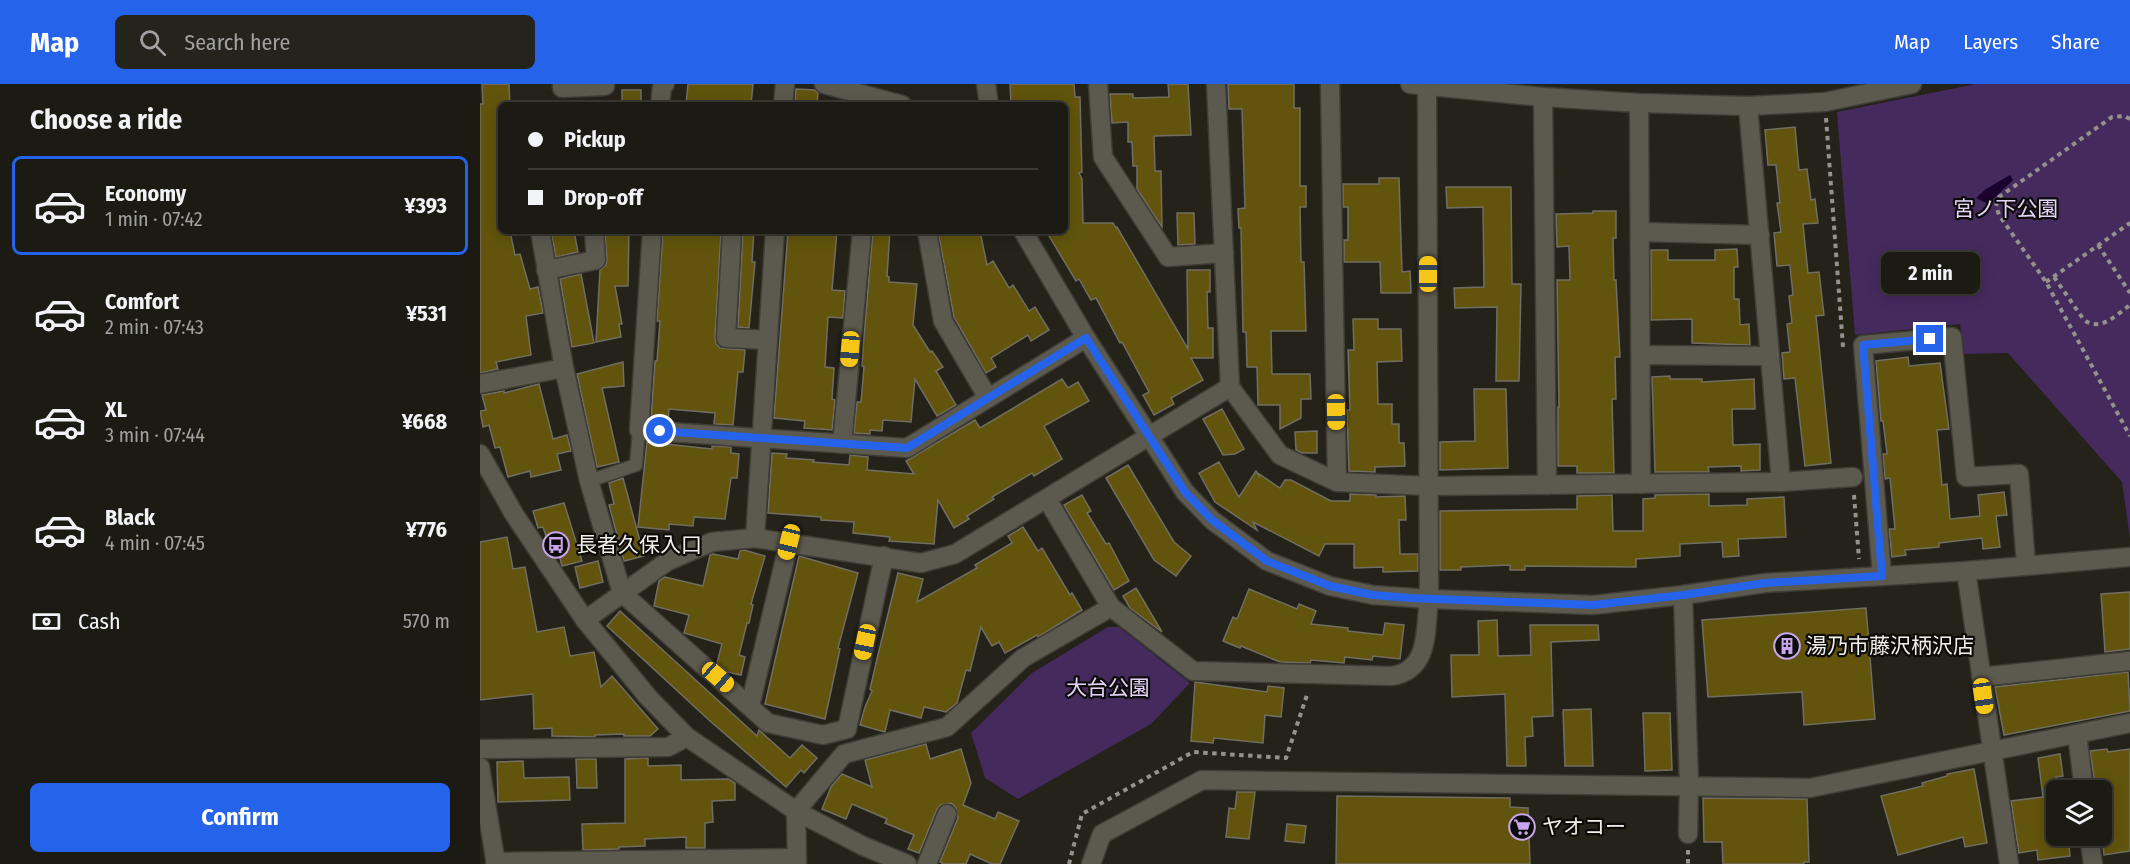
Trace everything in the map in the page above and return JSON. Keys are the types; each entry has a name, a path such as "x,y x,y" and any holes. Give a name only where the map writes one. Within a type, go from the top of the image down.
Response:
{"street":[{"path":"562,84 562,88 605,86"},
{"path":"660,102 662,87 665,84"},
{"path":"783,102 785,84"},
{"path":"824,84 874,101"},
{"path":"986,84 989,102"},
{"path":"1098,84 1103,157 1168,257 1224,254"},
{"path":"1216,84 1230,387 1280,455 1337,482 1430,486 1781,482 1853,477"},
{"path":"1330,84 1337,482"},
{"path":"1047,499 1111,607 1193,671 1392,676 1403,674 1411,670 1419,661 1423,648 1429,599 1430,486 1419,85 1543,97 1748,106 1912,84"},
{"path":"1543,97 1547,485"},
{"path":"1640,103 1641,484"},
{"path":"1748,106 1781,482"},
{"path":"1640,232 1760,235"},
{"path":"540,234 564,368 590,481 622,593 768,723 823,735 847,729 884,556"},
{"path":"546,270 596,260 594,234"},
{"path":"652,234 639,430 907,448 1086,338"},
{"path":"732,234 726,338 768,340"},
{"path":"754,538 775,234"},
{"path":"842,444 862,234"},
{"path":"928,234 943,321 988,398"},
{"path":"1025,234 1086,338 1185,492 1212,520 1267,561 1330,586 1373,595 1593,605 1765,583 1966,571 2130,556"},
{"path":"1882,576 1863,345 1952,337 1966,477 2019,474 2026,565"},
{"path":"1641,355 1770,356"},
{"path":"480,384 564,368"},
{"path":"585,620 668,561 712,543 754,538 921,563 955,554 1230,387"},
{"path":"480,454 514,514 585,620 648,697 687,737 796,812 862,846 907,864"},
{"path":"750,706 789,542"},
{"path":"1966,571 2009,864"},
{"path":"1683,595 1689,785 1688,834"},
{"path":"480,767 495,863 797,861 796,812 844,754 948,727 1023,658 1111,607"},
{"path":"1981,677 2130,661"},
{"path":"1091,864 1102,834 1202,780 1810,788 2130,723"},
{"path":"2077,734 2083,780"},
{"path":"480,749 668,747 687,737"},
{"path":"927,864 948,814"},
{"path":"2090,846 2093,864"}],"lane":[{"path":"590,481 636,465 639,430"}],"path":[{"path":"1813,96 1843,348"},
{"path":"2130,119 2124,116 2112,117 1999,197 1996,206 1999,215 2046,282 2130,436"},
{"path":"2046,282 2130,223"},
{"path":"2098,245 2130,293"},
{"path":"2054,277 2084,320 2094,326 2104,323 2130,305"},
{"path":"1853,477 1860,578"},
{"path":"1069,864 1082,814 1193,752 1286,758 1308,690"}],"green space":[{"name":"宮ノ下公園","path":"1976,84 2130,84 2130,538 2122,482 2008,353 1964,354 1960,324 1855,335 1837,112"},
{"name":"大台公園","path":"1108,627 1119,627 1190,683 1151,724 1018,799 985,778 971,733 1032,673"}],"shaded area":[{"path":"2010,175 2013,180 1988,204 1976,198 1986,189"}],"building":[{"path":"482,84 509,84 510,102 498,102 498,234 511,234 515,255 520,254 530,289 538,287 543,313 526,316 531,355 496,362 498,369 480,373 480,104 483,104"},
{"path":"688,84 753,84 751,102 686,102"},
{"path":"1010,84 1074,84 1075,97 1080,97 1082,172 1079,173 1082,179 1083,223 1113,223 1117,227 1188,349 1187,270 1210,270 1210,292 1207,292 1208,328 1213,328 1213,358 1191,358 1203,380 1171,398 1174,404 1154,415 1143,395 1149,392 1122,342 1120,343 1096,298 1091,300 1079,279 1076,281 1048,234 1068,234 1068,102 1011,102"},
{"path":"1168,84 1188,84 1191,135 1154,136 1155,171 1161,171 1162,227 1137,189 1137,166 1133,166 1132,142 1128,142 1128,122 1112,123 1110,94 1133,94 1133,98 1169,97"},
{"path":"1228,84 1294,84 1294,108 1300,108 1300,186 1306,186 1306,207 1300,207 1306,331 1271,331 1272,374 1310,374 1311,399 1301,399 1301,418 1280,429 1280,405 1258,405 1257,367 1247,367 1246,332 1243,332 1241,228 1239,228 1238,209 1245,208 1242,109 1229,109"},
{"path":"796,89 815,90 818,93 817,102 795,102"},
{"path":"622,90 641,90 641,102 622,102"},
{"path":"1795,127 1799,170 1807,169 1811,200 1815,199 1818,223 1803,224 1808,273 1819,272 1824,315 1816,316 1831,463 1805,466 1795,378 1784,379 1782,353 1790,352 1787,324 1792,323 1789,296 1793,295 1790,265 1777,266 1774,233 1781,232 1777,203 1780,203 1776,165 1768,165 1765,130"},
{"path":"1379,178 1399,178 1402,272 1410,271 1411,293 1381,293 1380,262 1344,262 1344,240 1348,240 1348,207 1343,207 1343,184 1379,184"},
{"path":"1446,187 1511,187 1512,284 1521,284 1519,381 1496,381 1497,307 1455,308 1454,288 1484,287 1483,207 1447,208"},
{"path":"1593,211 1616,211 1616,238 1613,238 1614,280 1616,280 1620,357 1615,357 1616,399 1612,399 1614,473 1577,473 1577,466 1558,466 1557,280 1570,280 1569,246 1557,247 1556,214 1593,213"},
{"path":"1177,213 1194,213 1195,244 1178,245"},
{"path":"552,234 575,234 578,252 556,257"},
{"path":"605,234 629,234 628,286 615,286 622,324 619,324 621,337 596,342 600,270 606,265"},
{"path":"663,234 721,234 716,344 720,348 745,350 743,372 738,372 733,425 714,424 715,413 669,409 668,421 651,420 660,321 657,321"},
{"path":"743,234 754,234 752,262 755,262 749,328 738,327"},
{"path":"788,234 837,234 832,290 845,291 843,318 828,317 825,367 834,368 832,399 835,400 832,430 804,428 805,421 774,418"},
{"path":"873,234 890,234 887,276 889,282 917,284 913,325 930,352 932,351 943,367 936,371 956,405 937,416 915,379 911,422 883,420 882,431 870,430 870,434 854,433 857,402 861,402"},
{"path":"939,234 981,234 987,265 993,261 1009,288 1013,285 1029,311 1035,307 1049,330 1031,341 1028,335 991,358 996,367 986,373 954,317"},
{"path":"1737,249 1738,267 1734,267 1734,299 1739,299 1740,325 1749,324 1750,345 1692,343 1692,319 1651,320 1651,250 1668,250 1668,260 1715,260 1715,250"},
{"path":"581,274 594,343 572,347 560,279"},
{"path":"1353,319 1378,319 1378,329 1401,329 1402,361 1377,362 1378,404 1392,404 1392,424 1399,424 1399,443 1404,443 1405,466 1375,467 1375,472 1349,471 1348,350 1354,350"},
{"path":"1908,357 1909,366 1940,363 1949,429 1937,430 1942,485 1947,484 1950,519 1980,516 1978,495 2004,492 2007,515 1996,516 2000,547 1983,549 1982,538 1939,543 1939,547 1905,550 1906,555 1892,557 1889,529 1895,529 1890,478 1885,479 1883,454 1887,454 1883,421 1881,421 1876,361"},
{"path":"623,362 624,386 602,388 619,462 597,467 577,374"},
{"path":"1670,376 1670,379 1702,379 1702,382 1754,379 1755,409 1732,409 1733,445 1760,444 1760,470 1741,471 1741,466 1708,467 1709,472 1655,472 1652,377"},
{"path":"1062,379 1068,388 1078,382 1089,401 1044,426 1062,459 1034,476 1032,473 992,497 994,499 967,516 969,519 954,528 938,500 934,544 889,541 890,537 853,533 854,522 768,513 772,453 787,454 786,458 849,465 850,455 868,457 867,470 914,474 906,461 975,420 980,428"},
{"path":"539,384 553,439 567,435 571,451 557,454 561,470 531,477 530,471 508,477 500,447 495,448 489,425 483,427 480,411 486,410 482,395 504,391 504,393"},
{"path":"1474,389 1506,389 1508,468 1440,470 1440,442 1475,441"},
{"path":"1222,409 1244,449 1235,454 1223,455 1203,419"},
{"path":"1317,431 1317,453 1302,453 1296,450 1295,432"},
{"path":"647,442 712,449 712,446 731,447 731,453 739,454 737,478 731,478 725,519 694,517 693,526 669,524 669,530 638,527"},
{"path":"1219,462 1239,497 1256,471 1259,476 1259,474 1280,488 1285,480 1291,480 1331,501 1350,501 1350,494 1376,495 1376,497 1405,496 1406,520 1399,520 1400,554 1418,554 1418,571 1383,572 1383,567 1354,568 1354,544 1325,544 1319,556 1253,522 1257,530 1215,502 1199,473"},
{"path":"1128,465 1174,542 1191,556 1176,576 1154,560 1106,478"},
{"path":"623,478 644,556 624,561 609,505 614,504 609,483"},
{"path":"1709,494 1709,506 1747,505 1747,499 1784,497 1786,537 1738,539 1739,556 1723,557 1722,542 1680,544 1680,556 1636,559 1636,567 1525,566 1525,570 1510,570 1510,565 1440,570 1440,511 1577,509 1577,496 1612,495 1613,531 1643,531 1643,499 1655,498 1655,495"},
{"path":"1082,495 1091,511 1087,513 1106,544 1109,543 1129,581 1114,590 1064,505"},
{"path":"564,503 582,561 562,566 556,543 549,545 543,527 538,528 533,511"},
{"path":"1023,527 1038,551 1042,548 1070,595 1072,593 1082,610 1038,637 1037,635 1005,653 999,642 992,646 981,627 970,671 966,670 957,703 946,712 924,707 921,718 890,710 885,732 860,725 872,691 870,689 898,573 923,579 917,602 977,568 975,565 1012,543 1008,536"},
{"path":"507,537 513,569 525,567 537,632 564,627 570,656 594,652 601,687 612,676 658,729 650,736 624,736 624,734 595,735 595,737 552,736 552,728 534,729 533,694 480,700 480,542"},
{"path":"740,551 765,556 739,655 745,657 741,675 727,672 717,663 722,644 684,633 689,615 654,606 659,581 665,577 703,586 710,555 738,559"},
{"path":"799,556 858,573 838,648 840,649 825,719 765,704"},
{"path":"598,561 603,582 580,588 575,567"},
{"path":"1136,588 1162,632 1130,608 1123,596"},
{"path":"1249,589 1297,609 1299,604 1316,611 1311,624 1383,635 1385,623 1404,625 1400,659 1373,656 1372,660 1345,657 1344,663 1311,660 1310,663 1280,662 1223,641 1233,617 1237,619"},
{"path":"2130,592 2130,649 2105,652 2101,594"},
{"name":"湯乃市藤沢柄沢店","path":"1866,608 1875,719 1804,725 1802,692 1708,697 1702,620"},
{"path":"620,611 757,736 759,730 790,758 802,745 817,758 804,773 801,770 786,787 607,626"},
{"path":"1497,620 1498,656 1531,655 1530,625 1598,625 1599,640 1551,642 1553,716 1532,717 1533,736 1525,737 1526,766 1507,766 1505,694 1452,697 1451,655 1479,655 1478,621"},
{"path":"2128,672 2130,711 2004,735 1995,687"},
{"path":"1195,682 1267,692 1268,686 1284,688 1281,717 1265,715 1263,743 1214,738 1213,743 1191,741"},
{"path":"1591,709 1593,766 1565,766 1563,710"},
{"path":"1643,713 1670,713 1672,770 1645,771"},
{"path":"926,744 930,759 961,749 971,783 963,805 995,819 998,812 1019,821 1000,864 992,864 970,854 966,864 940,862 958,818 956,808 951,803 941,805 937,809 919,853 908,849 914,835 885,823 887,819 852,804 846,819 822,809 831,787 842,774 872,787 865,760"},
{"path":"2107,749 2108,752 2130,749 2130,851 2104,855 2103,846 2112,846 2112,780 2095,780 2090,751"},
{"path":"2060,754 2063,776 2056,777 2056,780 2046,780 2046,846 2069,846 2070,856 2038,860 2037,850 2019,853 2011,801 2043,797 2038,758"},
{"path":"648,758 648,766 681,765 681,780 728,779 735,783 735,800 712,801 713,822 705,823 705,848 686,848 686,837 645,839 645,846 583,850 582,824 625,823 625,759"},
{"path":"576,759 596,759 597,788 577,788"},
{"path":"523,761 524,778 569,777 570,800 498,802 497,762"},
{"path":"1974,769 1987,843 1965,847 1963,837 1898,855 1881,796 1923,786 1922,783 1947,776 1947,774"},
{"path":"1237,792 1255,792 1249,839 1226,837 1229,808 1235,809"},
{"path":"1337,796 1510,798 1510,807 1528,808 1530,864 1336,864"},
{"path":"1703,798 1807,799 1809,862 1804,862 1804,864 1723,864 1722,842 1704,842"},
{"path":"1287,824 1306,826 1304,843 1285,841"}],"place":[{"name":"長者久保入口","path":"556,545"},
{"name":"湯乃市藤沢柄沢店","path":"1787,646"},
{"name":"ヤオコー","path":"1522,827"}],"route":[{"path":"660,431 907,448 1086,338 1185,492 1212,520 1267,561 1330,586 1373,595 1593,605 1765,583 1882,576 1863,345 1930,339"}]}
